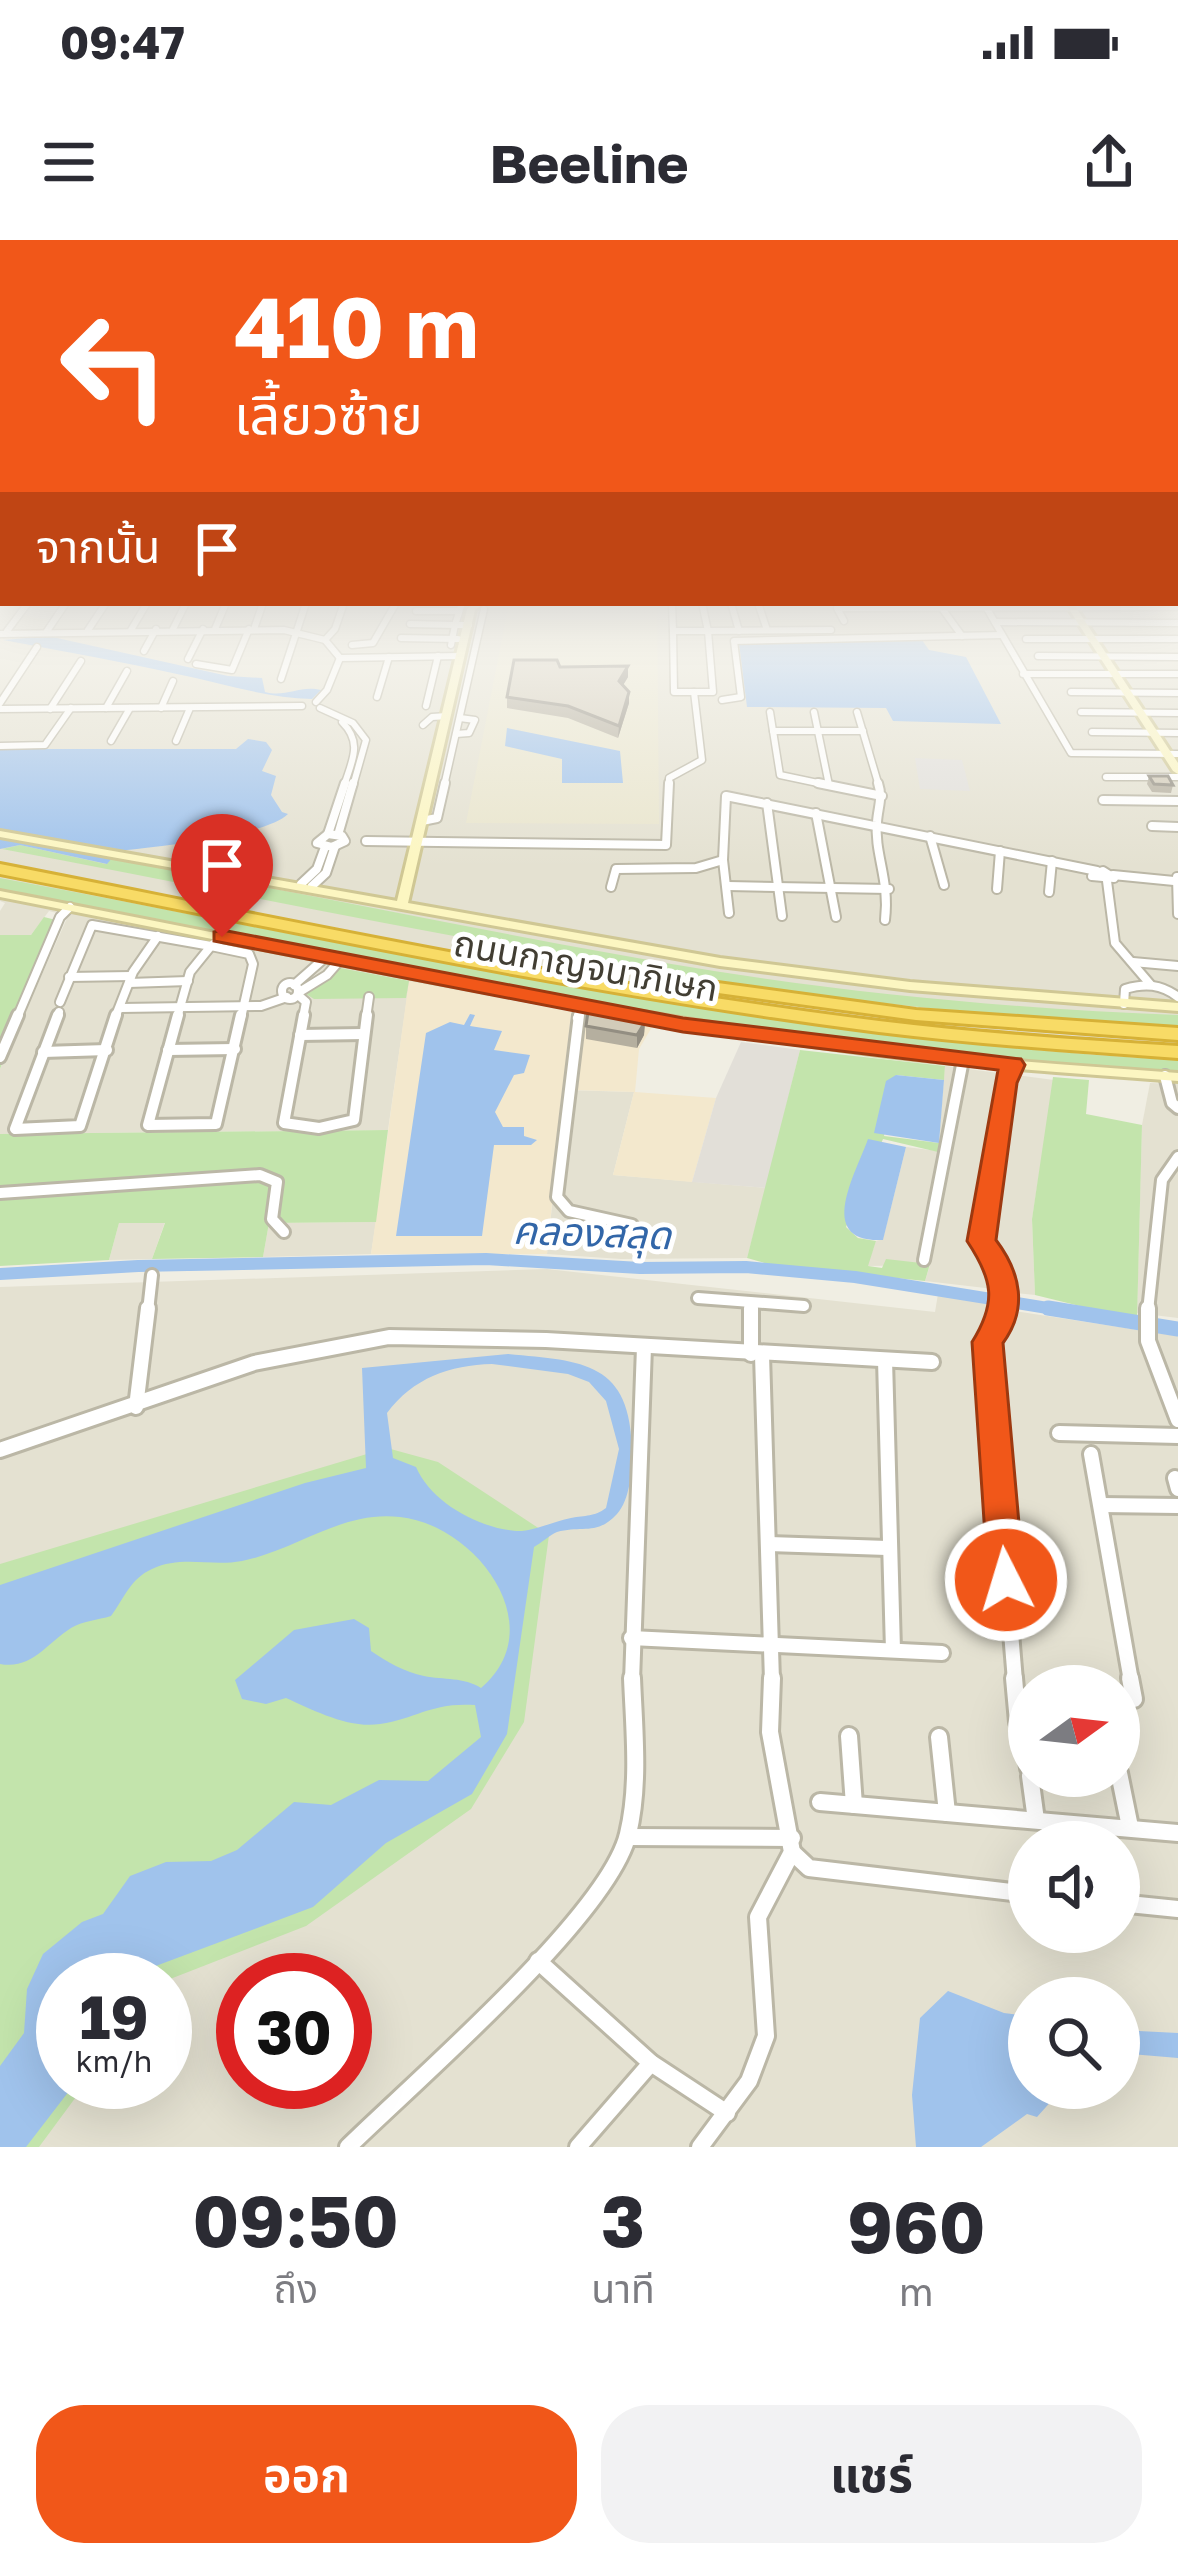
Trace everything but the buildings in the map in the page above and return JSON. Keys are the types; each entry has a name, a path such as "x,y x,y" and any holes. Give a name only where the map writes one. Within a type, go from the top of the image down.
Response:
{"highway":[{"name":"ถนนกาญจนาภิเษก","path":"0,856 706,987 916,1015 1178,1034"},
{"name":"ถนนกาญจนาภิเษก","path":"0,869 701,1002 1000,1040 1178,1052"}],"main road":[{"path":"402,903 432,776 451,736 447,716 458,689"},
{"path":"1125,689 1173,754 1178,774"},
{"path":"0,834 720,962 910,986 1178,1007"},
{"path":"2,897 216,942 334,957 771,1039 1172,1077"}],"street":[{"path":"50,709 63,689"},
{"path":"106,708 117,689"},
{"path":"160,708 169,689"},
{"path":"317,706 327,689"},
{"path":"377,697 379,689"},
{"path":"426,706 430,689"},
{"path":"422,821 437,818 451,736 460,718 462,689"},
{"path":"674,689 713,689"},
{"path":"722,700 741,697 740,689"},
{"path":"1032,689 1071,753 1173,754"},
{"path":"366,841 667,844 668,778 702,760 694,692"},
{"path":"1071,692 1178,693"},
{"path":"1,710 317,706 343,723 357,744 333,835"},
{"path":"0,746 45,746 71,708"},
{"path":"111,742 130,708"},
{"path":"176,741 190,708"},
{"path":"770,712 780,776 882,796"},
{"path":"814,712 829,785"},
{"path":"857,712 882,796 876,825 890,889 885,920"},
{"path":"1081,712 1178,713"},
{"path":"423,725 432,717 447,716"},
{"path":"451,736 470,734 475,720 460,718"},
{"path":"773,731 863,731"},
{"path":"1092,732 1178,733"},
{"path":"1106,777 1178,774"},
{"path":"432,776 447,776"},
{"path":"730,914 723,860 724,797 1096,871 1092,876 1176,878 1178,914"},
{"path":"1103,800 1178,801"},
{"path":"767,803 782,916"},
{"path":"816,813 836,917"},
{"path":"1152,826 1178,827"},
{"path":"333,835 345,841 330,846 316,841 333,835"},
{"path":"930,836 944,885"},
{"path":"307,885 326,873 330,846"},
{"path":"997,889 1000,851"},
{"path":"611,887 616,869 696,868 723,860"},
{"path":"1049,892 1052,861"},
{"path":"663,869 663,886"},
{"path":"1110,878 1115,943 1150,984 1178,998"},
{"path":"728,886 890,889"},
{"path":"0,1058 60,917 70,908"},
{"path":"158,936 143,949 130,979 80,1126 15,1129 92,925 216,942 253,957 220,1121 210,1126 148,1125 188,981 196,961 216,942"},
{"path":"121,1008 261,1006 327,975 334,957"},
{"path":"1132,962 1178,966"},
{"path":"69,977 188,981"},
{"path":"1124,1004 1125,989 1150,984"},
{"path":"292,992 306,1002 284,1123 294,1126 351,1123 369,997"},
{"path":"584,1007 576,1019 557,1197 569,1211 632,1225"},
{"path":"300,1035 364,1034"},
{"path":"169,1050 235,1048"},
{"path":"43,1052 107,1050"},
{"path":"924,1260 963,1060"},
{"path":"1013,1065 1005,1083 981,1241 1002,1268 1004,1321 987,1342 1013,1665"},
{"path":"1172,1077 1172,1103 1178,1108"},
{"path":"1178,1157 1162,1180 1148,1299 1148,1341 1178,1420"},
{"path":"0,1193 260,1175 277,1182 272,1219 284,1232"},
{"path":"136,1407 152,1275"},
{"path":"698,1298 804,1306"},
{"path":"751,1303 769,1544 770,1732 792,1845 809,1868 1008,1892"},
{"path":"0,1450 254,1363 389,1337 446,1336 932,1363"},
{"path":"348,2147 538,1961 602,1891 628,1837 635,1776 631,1638 644,1347"},
{"path":"885,1360 893,1650"},
{"path":"1059,1433 1178,1436"},
{"path":"1091,1454 1127,1665"},
{"path":"1101,1505 1178,1506"},
{"path":"769,1544 887,1548"},
{"path":"631,1638 942,1653"},
{"path":"849,1736 854,1804"},
{"path":"939,1737 947,1813"},
{"path":"1033,1797 1036,1820"},
{"path":"820,1802 1049,1821"},
{"path":"1140,1828 1178,1833"},
{"path":"628,1837 792,1845"},
{"path":"700,2147 727,2113 758,2062 766,2039 768,2017 756,1922 792,1845"},
{"path":"1140,1905 1178,1909"},
{"path":"538,1961 651,2062 727,2113"},
{"path":"578,2147 651,2062"}],"shaded area":[{"path":"0,689 1178,689 1178,1082 742,1038 409,984 388,1130 0,1134 0,1069 68,916 49,911 31,935 0,935 0,911 5,903 0,901"},
{"path":"492,689 658,689 659,824 466,823"},
{"path":"915,758 962,760 970,791 920,789"},
{"path":"409,981 571,1012 547,1254 371,1254"},
{"path":"586,1014 652,1027 639,1049 635,1092 716,1098 692,1182 613,1175 634,1092 574,1090"},
{"path":"741,1042 800,1050 766,1188 692,1182 716,1098"},
{"path":"945,1066 1054,1080 1032,1219 1035,1295 1016,1293 1015,1311 1178,1336 1178,2147 0,2147 0,1287 547,1269 935,1312 938,1294 991,1303 994,1289 925,1281 930,1265 867,1266 876,1241 883,1239 906,1147 938,1151"},
{"path":"1150,1083 1178,1084 1178,1318 1137,1313 1142,1125"},
{"path":"564,1090 634,1092 613,1175 766,1188 747,1258 547,1254"},
{"path":"165,1222 152,1259 109,1260 119,1223"},
{"path":"376,1222 371,1254 263,1257 269,1223"}],"green space":[{"path":"20,845 714,971 945,1000 1178,1015 1178,1026 881,1003 734,983 587,960 2,849"},
{"path":"0,878 586,989 881,1033 1178,1060 1178,1072 932,1053 781,1035 0,891"},
{"path":"44,917 56,920 0,1069 0,935 31,935"},
{"path":"340,968 409,981 406,998 314,999 306,994"},
{"path":"800,1050 945,1066 944,1080 896,1075 884,1136 939,1143 938,1152 883,1139 846,1227 858,1238 876,1241 868,1266 882,1268 886,1259 930,1264 925,1281 772,1265 747,1258"},
{"path":"1053,1077 1089,1080 1086,1114 1142,1125 1137,1320 1035,1295 1032,1219"},
{"path":"388,1130 376,1222 269,1223 263,1257 152,1259 165,1223 119,1223 109,1260 0,1266 0,1134"},
{"path":"387,1448 438,1462 549,1535 524,1722 471,1809 306,1926 237,1953 216,1953 216,1961 192,1970 192,1953 36,1953 36,2109 67,2109 39,2147 0,2147 0,1564"}],"water":[{"path":"245,689 280,694 321,690 312,699"},
{"path":"745,689 983,689 1001,724 893,721 886,708 747,707"},
{"path":"507,728 620,751 623,783 562,783 562,759 505,746"},
{"path":"248,739 266,742 272,750 262,771 276,776 271,795 288,814 275,822 208,840 118,851 107,864 20,845 0,849 0,749 236,749"},
{"path":"470,1014 475,1015 470,1026 502,1031 494,1050 530,1055 524,1073 514,1075 495,1112 503,1127 524,1127 524,1136 537,1140 531,1145 494,1145 482,1236 396,1236 426,1033 450,1022 464,1025"},
{"path":"896,1075 944,1080 939,1143 874,1133 886,1081"},
{"path":"868,1139 906,1147 883,1240 862,1238 850,1231 845,1219 849,1188"},
{"path":"508,1354 559,1360 598,1372 623,1400 632,1452 625,1501 603,1525 557,1532 534,1547 507,1734 472,1794 386,1843 313,1907 190,1953 44,1953 82,1922 103,1914 130,1876 166,1862 211,1861 237,1850 294,1802 331,1805 379,1780 428,1781 481,1737 475,1705 436,1708 380,1724 356,1724 286,1698 266,1704 242,1699 235,1680 294,1630 354,1619 369,1628 371,1651 390,1663 481,1688 501,1663 509,1637 507,1609 496,1583 455,1539 428,1524 400,1517 359,1519 242,1561 174,1563 152,1569 133,1583 111,1616 75,1626 21,1663 0,1664 0,1585 305,1483 366,1468 362,1368","holes":["492,1364 568,1374 589,1382 606,1401 619,1449 606,1508 598,1513 529,1530 501,1529 457,1511 433,1491 416,1467 393,1458 387,1413 408,1391 434,1376"]},
{"path":"36,1969 36,2109 55,2109 26,2147 0,2147 0,2066 24,2033 27,1989"},
{"path":"948,1991 1008,2013 1008,2109 1044,2109 1037,2117 1027,2114 981,2147 916,2147 912,2095 920,2018"},
{"path":"1140,2031 1178,2033 1178,2058 1140,2055"}],"waterway":[{"name":"คลองสลุด","path":"0,1274 138,1266 486,1259 640,1268 746,1267 855,1277 1066,1311"},
{"name":"คลองสลุด","path":"1048,1308 1178,1329"}],"route":[{"path":"222,937 683,1025 1013,1065 1005,1083 981,1241 1002,1268 1004,1321 987,1342 1006,1580"}]}
